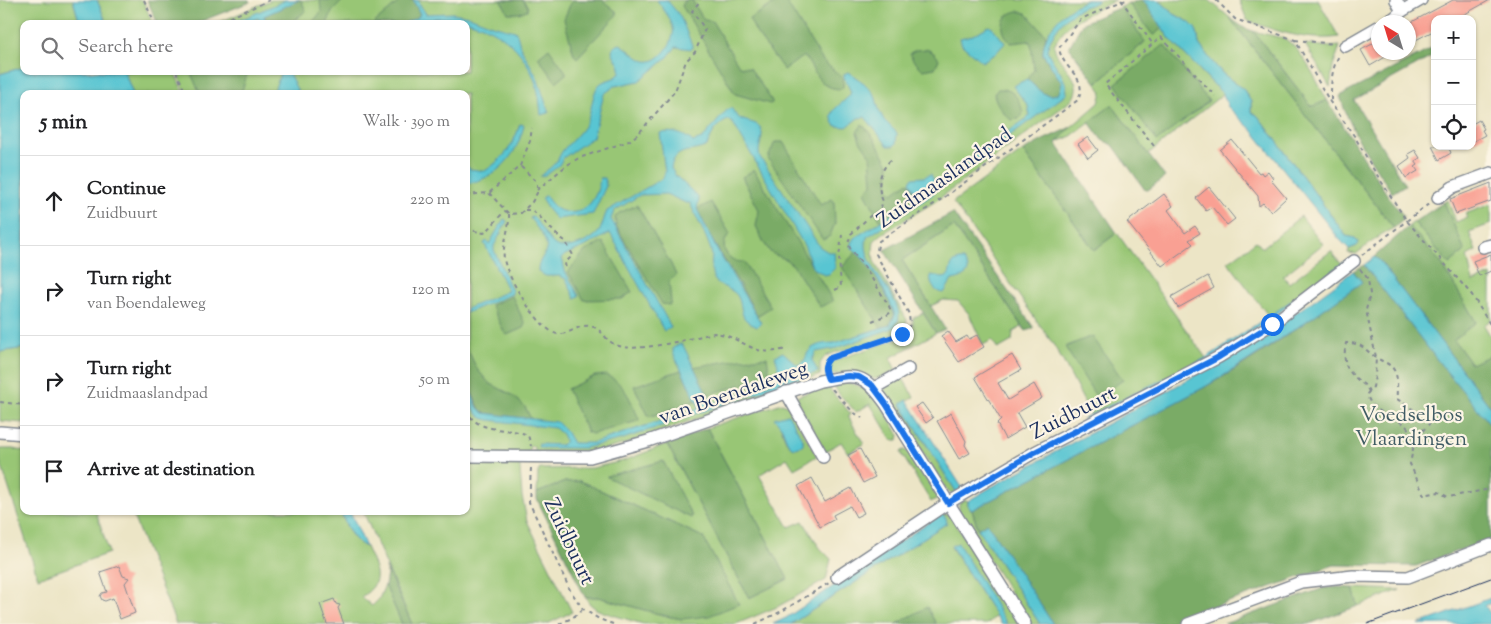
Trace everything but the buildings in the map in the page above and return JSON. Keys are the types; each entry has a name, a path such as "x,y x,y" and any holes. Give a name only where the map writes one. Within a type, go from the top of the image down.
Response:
{"street":[{"path":"1396,0 1402,10"},
{"path":"1397,15 1402,10 1421,0"},
{"path":"1345,46 1371,31"},
{"path":"1438,198 1453,187 1491,172"},
{"name":"Zuidbuurt","path":"837,577 948,503 1035,452 1219,357 1272,324 1354,261"},
{"path":"874,388 908,369"},
{"name":"van Boendaleweg","path":"532,457 590,457 648,441 828,379 848,376 859,377 874,388 886,404 1025,624"},
{"path":"786,392 823,457"},
{"path":"0,432 20,434"},
{"path":"470,456 532,457"},
{"path":"1188,624 1301,582 1353,576 1408,577 1491,545"}],"path":[{"path":"144,0 153,20"},
{"path":"224,20 270,0"},
{"path":"537,190 573,162 629,141 676,91 686,61 695,52 705,29 692,11 701,0"},
{"path":"1122,0 1128,0"},
{"path":"1122,0 1152,44"},
{"name":"Zuidmaaslandpad","path":"828,379 824,369 825,363 830,358 902,334 910,325 910,314 876,254 879,241 946,196 1078,100 1082,92 1080,82 1060,57 1059,48 1081,19 1122,0"},
{"path":"1216,0 1235,18 1295,40 1345,46 1336,61 1331,76 1330,102"},
{"path":"1154,146 1105,84 1152,44 1162,37 1215,96"},
{"path":"1295,40 1330,102 1355,137 1406,220 1472,295 1491,326"},
{"path":"178,75 184,90"},
{"path":"470,195 489,193 520,166 530,141 532,128"},
{"path":"872,321 891,312 866,268 848,243 851,234 859,225 880,210 883,201 879,192 879,181 887,163 892,159"},
{"path":"509,214 521,213 525,210 537,193 537,182 520,166"},
{"path":"489,193 509,214 510,224 504,248 504,260 510,277 526,304 549,331 557,334 566,334 585,325 592,326 600,330 614,344 639,349 714,334 723,334 760,351 771,352 786,349"},
{"path":"1415,439 1406,426 1380,412 1369,402 1367,394 1373,387 1376,357 1366,310 1370,294 1368,279 1354,261 1406,220 1438,198"},
{"path":"470,230 484,233 490,229 499,215 506,210"},
{"path":"525,210 531,210 538,214 565,241 573,256 565,263 566,270"},
{"path":"835,290 841,287 839,258 842,235"},
{"path":"1369,392 1367,386 1348,369 1344,360 1346,343 1360,345 1376,357 1390,364 1394,370 1398,386 1397,399 1429,420 1428,424 1415,439 1410,464 1424,495 1439,492 1448,497 1491,489"},
{"path":"828,379 833,391 853,412 862,418"},
{"path":"0,402 20,404"},
{"name":"Zuidbuurt","path":"470,415 484,427 528,435 531,441 532,457 529,502 565,579 583,609 599,619 613,624"},
{"path":"755,624 782,611 837,577"},
{"path":"559,624 572,618 583,609"}],"green space":[{"path":"0,0 73,0 79,20 20,20 20,68 0,74"},
{"path":"97,0 143,0 151,20 105,20"},
{"path":"147,0 249,0 250,2 204,20 156,20"},
{"path":"271,0 1115,0 1073,22 1066,28 1054,45 1056,53 1070,72 1076,85 1076,92 1072,100 936,201 882,234 874,241 874,261 907,320 904,327 886,338 827,356 820,364 820,375 625,444 595,452 534,453 534,447 529,446 530,451 519,454 522,496 527,521 572,612 547,624 412,624 365,515 470,515 470,90 184,90 179,75 470,75 470,20 224,20"},
{"path":"299,0 301,0 306,11 294,20 265,20 263,16"},
{"path":"320,0 343,0 332,12 329,20 314,20 321,12"},
{"path":"401,0 413,0 420,14 413,20 378,20"},
{"path":"501,0 523,0 528,7 527,10 519,13 508,13"},
{"path":"572,0 602,0 617,12 617,15 577,58 574,55 564,19"},
{"path":"692,0 704,20 712,21 739,66 750,68 772,103 735,94 682,6 683,2"},
{"path":"780,0 785,0 823,61 843,78 843,87 841,89 823,83 805,57 802,57 784,70 757,34 749,19"},
{"path":"1143,0 1162,27 1155,35 1153,35 1129,4"},
{"path":"1159,0 1209,0 1229,17 1394,228 1382,234 1356,254 1348,253 1349,249 1357,246 1355,238 1346,236 1271,133 1257,115 1251,112 1251,102 1244,90 1222,73 1210,59 1199,44 1197,32 1189,22 1174,14"},
{"path":"1239,0 1318,0 1339,37 1304,37 1280,32 1257,24 1247,20"},
{"path":"1129,4 1153,35 1162,27 1170,39 1223,94 1148,154 1112,105 1070,137 1055,143 1099,103 1102,92 1096,83 1145,42 1121,7"},
{"path":"1121,7 1145,42 1096,83 1069,47 1082,24"},
{"path":"1018,11 1026,13 1046,35 1043,54 1062,83 1060,93 1055,95 1046,94 1027,79 1034,70 1031,44 1029,41 1011,43 1004,34 1003,29 1004,20 1007,16"},
{"path":"1229,17 1244,28 1253,31 1311,106 1327,100 1390,199 1403,215 1402,221 1394,228"},
{"path":"1253,31 1284,39 1297,49 1327,100 1311,106"},
{"path":"1305,44 1330,47 1340,46 1333,66 1330,87"},
{"path":"1164,45 1209,101 1157,141 1115,84"},
{"path":"549,48 566,72 556,82 538,57"},
{"path":"927,49 939,59 935,68 923,70 913,60 910,53 916,50"},
{"path":"1431,49 1431,57 1354,100 1405,185 1392,193 1356,134 1340,96 1410,60 1416,60 1416,57"},
{"path":"126,75 176,75 182,90 131,90"},
{"path":"192,75 247,75 242,90 198,90"},
{"path":"998,89 1012,92 1018,99 1023,112 1019,119 1011,120 1000,108 994,93"},
{"path":"1112,105 1165,177 1148,190 1145,190 1113,145 1102,140 1089,122"},
{"path":"862,125 870,132 889,164 888,190 893,193 908,182 915,192 916,198 912,202 881,222 865,192 872,184 870,155 860,141 857,132"},
{"path":"1071,127 1056,143 1117,233 1094,250 1023,151"},
{"path":"775,142 783,142 821,205 832,199 834,201 835,223 830,236 823,240 768,158"},
{"path":"1023,151 1094,250 1117,233 1206,358 1093,419 1053,344 953,202"},
{"path":"754,170 833,301 820,307 793,265 771,253 764,243 756,226 759,210 742,177"},
{"path":"1448,200 1456,222 1467,218 1465,214 1491,204 1491,224 1469,232 1476,251 1467,256 1473,282 1491,275 1491,320 1484,325 1491,337 1491,355 1472,365 1453,339 1476,322 1441,263 1409,226 1414,222 1449,264 1465,251 1444,202"},
{"path":"711,202 730,234 724,244 726,253 733,260 744,262 771,307 757,316 735,276 694,211"},
{"path":"1444,202 1465,251 1449,264 1414,222"},
{"path":"637,205 676,275 669,282 670,305 662,304 616,226 615,217 619,213"},
{"path":"953,213 1034,328 1026,331 1021,325 954,226 902,260 945,329 936,333 884,250"},
{"path":"1301,216 1323,244 1283,276 1289,283 1331,251 1342,265 1270,318 1228,262 1256,241 1262,248"},
{"path":"954,226 1022,327 1013,332 1012,341 998,349 992,340 983,345 969,314 958,301 943,300 931,306 902,260"},
{"path":"1409,226 1441,263 1476,322 1454,340 1471,364 1491,355 1491,408 1379,260 1374,257"},
{"path":"603,242 632,292 622,299 584,300 568,272 585,251"},
{"path":"857,251 874,273 892,306 895,314 890,325 881,328 842,267"},
{"name":"Voedselbos Vlaardingen","path":"1364,265 1442,366 1491,425 1491,539 1416,566 1334,565 1165,624 1053,624 987,523 978,529 972,510 1233,371 1362,282 1353,271"},
{"path":"512,296 525,324 523,328 507,335 491,305"},
{"path":"923,313 936,333 890,358 896,370 883,377 874,379 861,374 830,374 829,366 833,361 906,336 913,330 913,318"},
{"path":"1092,336 1123,380 1097,398 1065,347"},
{"path":"20,349 20,423 0,421 0,352"},
{"path":"470,354 477,369 489,383 512,395 525,407 531,419 490,415 481,411 470,390"},
{"path":"767,357 770,376 707,395 693,367 740,359"},
{"path":"681,370 697,400 649,417 634,386"},
{"path":"606,375 613,378 623,388 639,419 638,421 592,434 587,432 567,389 595,376"},
{"path":"902,377 914,397 901,405 957,493 953,494 946,489 884,391 885,386"},
{"path":"843,382 854,384 871,394 883,408 899,435 898,440 892,440 870,404 856,412 839,394 833,384"},
{"path":"828,385 851,414 848,416 864,444 848,453 841,442 825,452 797,400 798,396"},
{"path":"782,403 788,405 817,456 794,469 787,458 759,475 789,527 803,521 820,548 831,559 826,580 777,607 736,624 643,624 596,609 585,597 598,597 682,619 703,537 580,481 565,482 537,493 538,472 540,469 592,468 623,461 667,444 749,598 788,579 707,428","holes":["788,415 803,440 802,444 797,447 789,445 783,434 779,418"]},
{"path":"707,428 788,579 749,598 667,444"},
{"path":"0,449 20,450 20,515 97,515 109,553 38,578 0,461"},
{"path":"905,450 910,453 939,497 931,502 901,453"},
{"path":"663,461 692,516 691,518 607,477"},
{"path":"580,481 703,537 739,604 709,616 682,619 598,597 585,597 537,499 537,493 565,482"},
{"path":"965,500 968,501 968,507 972,510 978,529 1040,624 1030,624 959,511 959,504"},
{"path":"941,514 950,515 1019,624 1007,624 957,544 951,547 996,616 987,624 936,624 927,608 896,624 791,624 947,523"},
{"path":"133,515 342,515 356,540 366,547 375,569 376,580 373,586 361,597 372,606 379,599 385,585 402,624 176,624"},
{"path":"386,567 412,624 402,624 385,585"},
{"path":"1324,588 1353,588 1358,606 1309,624 1224,624"},
{"path":"1353,588 1400,590 1358,606"},
{"path":"927,607 936,624 896,624"}],"water":[{"path":"73,0 97,0 105,20 79,20"},
{"path":"286,0 299,0 264,16 266,20 259,20 258,18 240,20"},
{"path":"413,0 417,0 426,14 453,13 469,16 515,31 520,46 537,77 549,113 541,115 537,88 530,68 511,44 498,34 470,22 470,20 437,18 412,20 420,14"},
{"path":"657,0 667,0 680,16 692,49 676,47 666,59 639,81 615,86 604,94 593,137 563,158 552,171 541,177 556,162 564,149 586,123 598,86 616,77 620,72 619,64 612,53 612,49 620,44 646,61 657,59 666,50 672,39 673,28"},
{"path":"1087,0 1099,0 1083,7 1064,20 1055,31 1047,50 1065,82 1067,94 940,186 932,195 867,237 866,248 869,259 899,312 897,324 893,328 837,348 816,352 812,360 818,372 623,439 584,448 539,448 538,444 562,445 565,441 562,434 555,428 489,420 482,418 475,411 470,401 470,391 478,408 484,413 557,422 566,431 573,443 593,443 700,408 673,353 673,348 679,344 683,345 711,402 718,402 769,384 778,372 775,356 783,352 796,364 800,365 809,351 815,346 834,343 890,325 895,315 892,306 871,269 851,247 851,243 854,238 916,198 910,182 912,178 931,174 935,185 1030,116 1028,106 1013,86 1027,79 1045,94 1054,95 1059,93 1062,83 1043,54 1044,45 1051,28 1063,14"},
{"path":"1143,0 1159,0 1174,14 1189,22 1195,28 1199,44 1210,59 1222,73 1244,90 1251,102 1251,112 1257,115 1271,133 1346,236 1355,238 1359,243 1357,246 1349,249 1340,240 1252,130 1228,107 1223,94 1170,39"},
{"path":"989,26 993,28 1005,43 996,53 982,62 962,45 960,38 973,35"},
{"path":"20,68 20,75 126,75 131,90 20,90 20,349 0,352 0,74"},
{"path":"848,72 864,83 875,95 884,120 897,133 894,146 888,146 865,117 858,118 847,127 836,126 832,120 834,111 851,92 844,77 844,74"},
{"path":"280,75 290,75 297,90 274,90"},
{"path":"731,108 741,119 759,126 762,134 759,151 760,157 820,247 828,252 834,252 835,268 829,274 824,275 812,267 805,247 733,123 728,120 714,131 707,146 680,153 673,161 671,168 675,175 697,196 699,200 697,209 716,248 761,323 757,327 745,318 737,295 715,281 712,270 711,250 690,203 666,194 640,195 614,211 611,219 671,327 664,331 610,233 562,258 565,271 579,296 575,298 566,279 560,276 546,276 538,272 546,246 544,238 530,218 533,216 552,243 560,247 572,246 592,238 600,230 607,211 663,178 665,172 660,133 678,133 693,142 702,139 727,110"},
{"path":"520,124 524,125 511,156 504,164 488,177 470,183 470,169 485,171 503,156 514,139"},
{"path":"600,178 605,178 606,186 593,214 556,219 542,199 545,195 559,210 577,212 589,205 596,193"},
{"path":"504,219 507,221 494,246 494,250 512,294 470,311 470,307 508,291 484,243 487,241 489,244"},
{"path":"1374,257 1379,260 1491,408 1491,425 1442,366 1364,265"},
{"path":"963,260 968,272 960,278 952,280 944,293 935,290 931,282 931,275 942,278 946,277 953,264"},
{"path":"1344,262 1276,315 1215,356 1088,420 1082,419 1206,358 1281,308"},
{"path":"1353,271 1362,282 1284,337 1223,376 972,510 968,507 968,501 988,489 1221,360 1310,303"},
{"path":"907,400 963,489 957,493 901,404"},
{"path":"788,414 803,440 803,444 794,448 789,444 782,428 774,418"},
{"path":"941,514 946,518 947,523 791,624 773,624 786,618"},
{"path":"342,515 352,515 366,547 357,541 347,527"},
{"path":"987,523 1053,624 1040,624 978,529"},
{"path":"958,543 1007,624 1001,624 951,546"},
{"path":"1491,598 1491,603 1485,606 1491,614 1491,624 1419,624"}],"tram line":[{"path":"1367,624 1491,578"}],"route":[{"path":"902,334 830,358 825,363 824,369 828,379 848,376 859,377 872,385 948,503 1035,452 1219,357 1272,324"}]}
